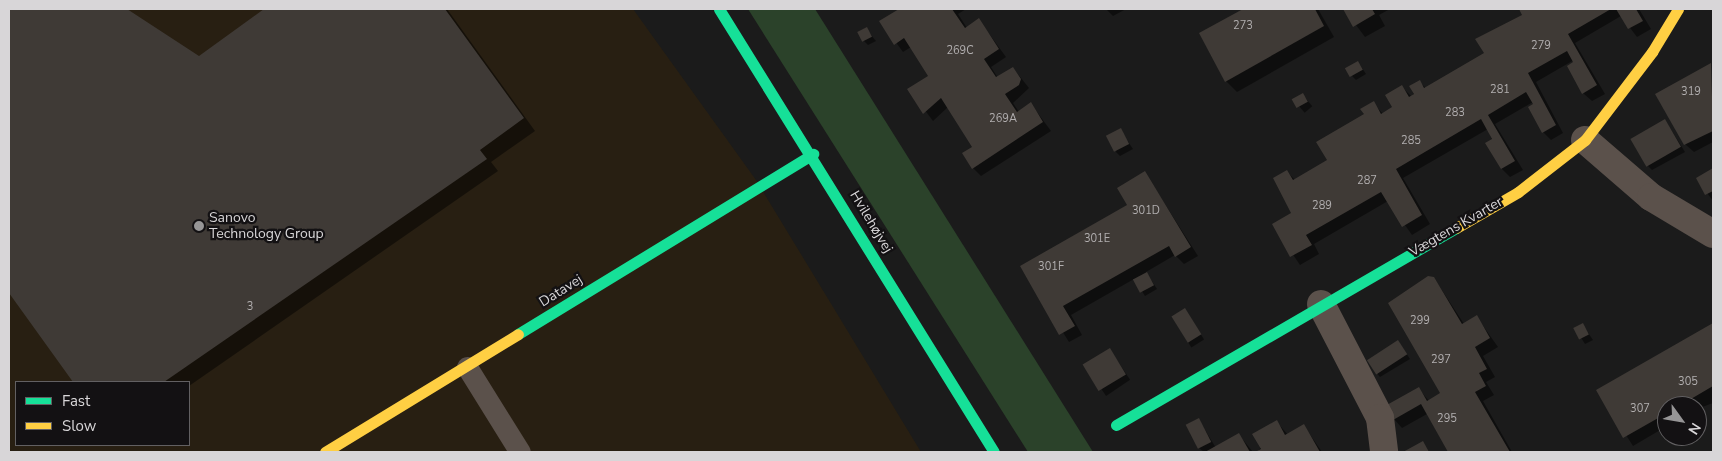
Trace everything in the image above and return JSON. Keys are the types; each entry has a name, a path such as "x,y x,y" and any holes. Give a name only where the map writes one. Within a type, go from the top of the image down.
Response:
{"street":[{"name":"Hvilehøjvej","path":"720,9 813,154 994,452"},
{"name":"Vægtens Kvarter","path":"1116,425 1321,304 1518,192 1585,140 1652,52 1678,9"},
{"path":"1585,140 1651,197 1713,234"},
{"name":"Datavej","path":"325,452 468,367 813,154"},
{"path":"1321,304 1380,418 1384,452"}],"lane":[{"path":"468,367 520,452"}],"shaded area":[{"path":"9,9 633,9 756,180 921,452 9,452"}],"green space":[{"path":"748,9 815,9 1093,452 1028,452"}],"building":[{"name":"Sanovo Technology Group","path":"9,9 127,9 199,56 264,9 445,9 524,118 480,150 487,159 165,381 72,381 9,293"},
{"path":"899,9 952,9 965,28 979,18 999,49 984,59 996,77 1013,67 1021,79 1019,85 1005,94 1017,112 1031,102 1043,122 972,169 962,153 972,147 941,98 923,114 907,89 928,76 904,38 894,45 879,21"},
{"path":"1243,9 1315,9 1324,26 1225,82 1199,33"},
{"path":"1343,9 1372,9 1375,14 1353,27"},
{"path":"1519,9 1611,9 1568,34 1597,85 1582,94 1567,66 1573,62 1567,51 1528,73 1556,125 1542,133 1528,107 1533,104 1526,92 1488,115 1515,161 1501,169 1485,143 1492,139 1481,119 1396,169 1422,215 1402,227 1381,192 1306,235 1312,245 1290,257 1272,224 1291,213 1273,178 1287,170 1293,180 1327,160 1316,142 1364,114 1360,109 1374,101 1381,114 1392,107 1385,95 1402,85 1409,97 1414,94 1409,86 1420,80 1424,88 1484,53 1475,39 1522,15"},
{"path":"1616,9 1636,9 1643,21 1628,29"},
{"path":"867,27 872,37 862,42 857,32"},
{"path":"1358,61 1363,70 1350,77 1345,68"},
{"path":"1711,63 1713,131 1684,145 1655,94"},
{"path":"1303,93 1308,102 1296,108 1292,99"},
{"path":"1665,119 1681,147 1646,167 1630,139"},
{"path":"1121,128 1129,144 1114,152 1106,136"},
{"path":"1713,168 1713,191 1705,195 1696,178"},
{"path":"1145,171 1191,247 1175,257 1169,246 1063,306 1075,326 1059,335 1020,266 1127,205 1117,188"},
{"path":"1147,272 1154,285 1140,293 1133,280"},
{"path":"1428,276 1434,277 1462,324 1477,315 1490,338 1475,347 1487,369 1479,373 1486,386 1475,392 1510,452 1448,452 1421,404 1393,420 1385,406 1419,387 1427,401 1440,393 1388,303"},
{"path":"1185,308 1201,334 1188,343 1171,316"},
{"path":"1583,323 1589,335 1579,340 1573,328"},
{"path":"1713,323 1713,386 1696,396 1657,396 1657,419 1623,438 1596,390"},
{"path":"1398,340 1407,354 1376,374 1367,360"},
{"path":"1110,348 1126,375 1099,391 1083,364"},
{"path":"1199,418 1211,442 1198,449 1186,425"},
{"path":"1277,420 1285,435 1304,424 1320,452 1255,452 1261,449 1252,434"},
{"path":"1239,433 1250,452 1205,452"},
{"path":"1423,441 1429,452 1403,452"}],"traffic: fast":[{"path":"719,9 994,452"},
{"path":"518,334 813,154"},
{"path":"1116,425 1456,228"}],"traffic: slow":[{"path":"1456,228 1518,192 1585,140 1652,52 1678,9"},
{"path":"325,452 518,334"}],"place":[{"name":"Sanovo Technology Group","path":"199,226"}]}
